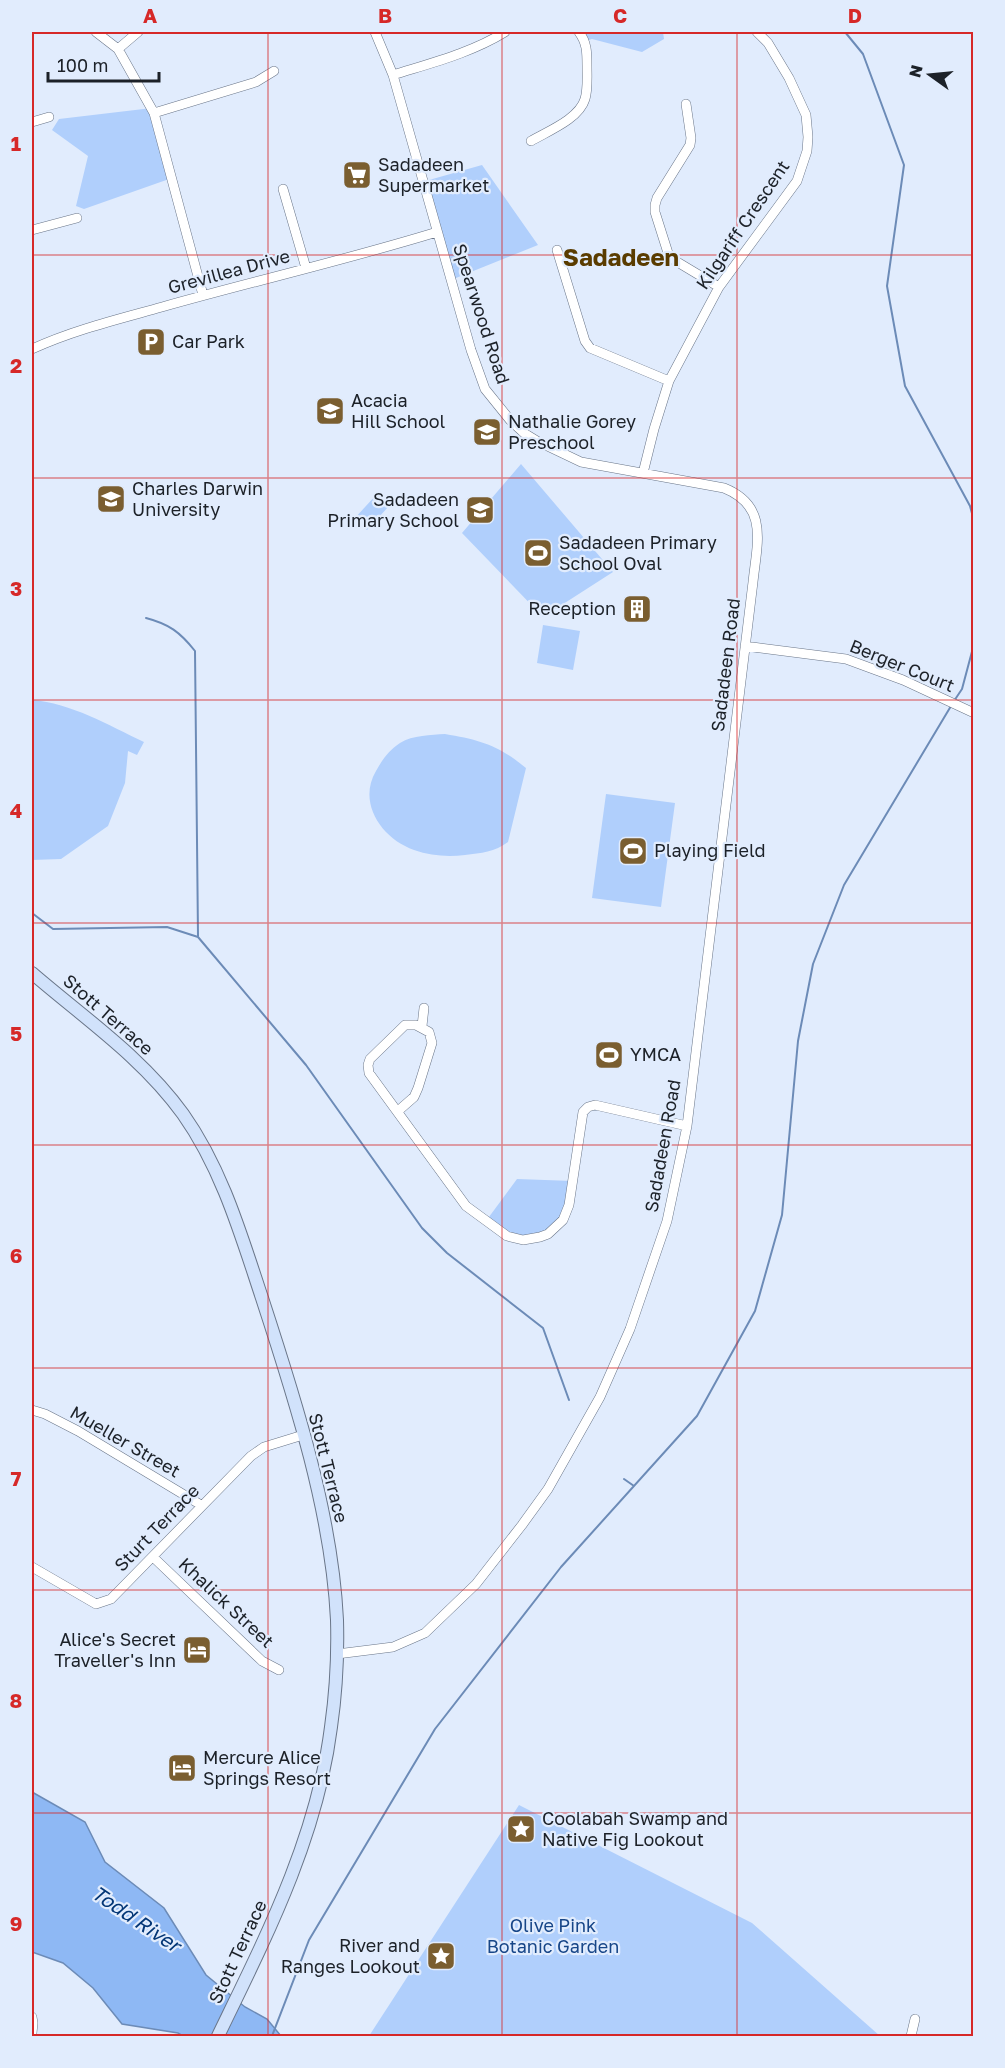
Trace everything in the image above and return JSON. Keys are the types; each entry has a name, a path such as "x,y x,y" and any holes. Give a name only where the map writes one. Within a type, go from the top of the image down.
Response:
{"main road":[{"name":"Stott Terrace","path":"32,973 94,1023 138,1063 183,1114 204,1147 240,1233 277,1344 303,1435 328,1545 335,1596 337,1654 331,1729 311,1822 283,1897 218,2037"}],"street":[{"path":"96,32 118,49 154,112 203,295"},
{"path":"118,49 138,32"},
{"name":"Spearwood Road","path":"375,32 393,75 436,232 482,380 485,389 497,406 524,433 561,454 581,462 724,488 735,492 750,506"},
{"path":"393,75 471,50 505,32"},
{"path":"531,141 572,117 583,105 587,84 587,50 586,41 579,32"},
{"name":"Kilgariff Crescent","path":"643,473 669,381 719,287 797,181 807,151 806,115 789,78 768,43 757,32"},
{"path":"154,112 256,82 274,71"},
{"path":"686,104 692,138 690,145 657,198 655,212 668,254 719,287"},
{"path":"32,122 49,117"},
{"path":"283,189 306,268"},
{"path":"32,230 77,218"},
{"name":"Grevillea Drive","path":"32,349 77,332 203,295 436,232"},
{"path":"557,249 585,341 590,348 669,381"},
{"name":"Sadadeen Road","path":"337,1654 393,1647 425,1633 476,1584 548,1489 600,1397 630,1329 667,1221 687,1126 758,535 755,514 750,506"},
{"name":"Berger Court","path":"745,646 846,659 903,680 974,713"},
{"path":"422,1026 424,1008"},
{"path":"398,1111 414,1097 432,1043 429,1032 422,1026 405,1025 369,1059 369,1072 466,1206 507,1236 523,1240 540,1238 549,1234 563,1220 569,1206 583,1112 588,1107 595,1105 687,1126"},
{"name":"Mueller Street","path":"32,1410 78,1431 201,1505"},
{"name":"Sturt Terrace","path":"32,1567 96,1604 111,1599 251,1456 264,1447 303,1435"},
{"name":"Khalick Street","path":"153,1557 262,1661 279,1670"},
{"path":"32,2017 34,2037"},
{"path":"911,2037 915,2019"}],"green space":[{"path":"579,32 663,32 664,39 642,52 592,39 586,41"},
{"path":"152,108 172,178 84,209 76,206 88,156 52,130 59,119"},
{"path":"482,165 538,245 451,280 422,182"},
{"name":"Sadadeen Primary School Oval","path":"521,464 613,572 543,617 462,533"},
{"path":"377,494 390,505 367,530 354,519"},
{"path":"543,625 580,631 573,670 537,663"},
{"path":"32,700 75,710 144,742 137,755 128,751 125,783 108,826 61,859 32,860"},
{"path":"445,734 488,745 526,768 508,842 498,848 459,856 427,854 402,845 392,838 376,818 369,795 376,771 386,756 405,740"},
{"name":"Playing Field","path":"606,794 675,803 661,907 592,898"},
{"path":"517,1179 573,1181 557,1227 523,1240 486,1221"},
{"name":"Olive Pink Botanic Garden","path":"519,1805 752,1923 880,2036 369,2036"}],"water":[{"name":"Todd River","path":"32,1792 85,1822 105,1862 164,1908 206,1975 245,2007 267,2019 281,2036 183,2036 178,2033 122,2024 93,1988 63,1963 32,1952"}],"waterway":[{"path":"845,32 863,54 904,165 887,286 905,386 970,506 974,521"},
{"path":"146,618 174,630 195,651 198,936"},
{"path":"954,701 962,689 974,644"},
{"path":"272,2036 309,1940 435,1729 561,1567 697,1416 755,1311 782,1215 798,1041 813,964 844,885 951,706"},
{"path":"32,913 53,929 167,927 198,937 306,1065 422,1228 447,1253 543,1328 569,1400"},
{"path":"624,1479 634,1486"}],"place":[{"name":"Sadadeen Supermarket","path":"357,175"},
{"name":"Car Park","path":"151,342"},
{"name":"Acacia Hill School","path":"330,411"},
{"name":"Nathalie Gorey Preschool","path":"487,432"},
{"name":"Charles Darwin University","path":"111,499"},
{"name":"Sadadeen Primary School","path":"480,510"},
{"name":"Sadadeen Primary School Oval","path":"538,553"},
{"name":"Reception","path":"637,609"},
{"name":"Playing Field","path":"633,851"},
{"name":"YMCA","path":"609,1055"},
{"name":"Alice's Secret Traveller's Inn","path":"197,1650"},
{"name":"Mercure Alice Springs Resort","path":"182,1768"},
{"name":"Coolabah Swamp and Native Fig Lookout","path":"521,1829"},
{"name":"River and Ranges Lookout","path":"441,1956"}],"district":[{"name":"Sadadeen","path":"621,258"}]}
